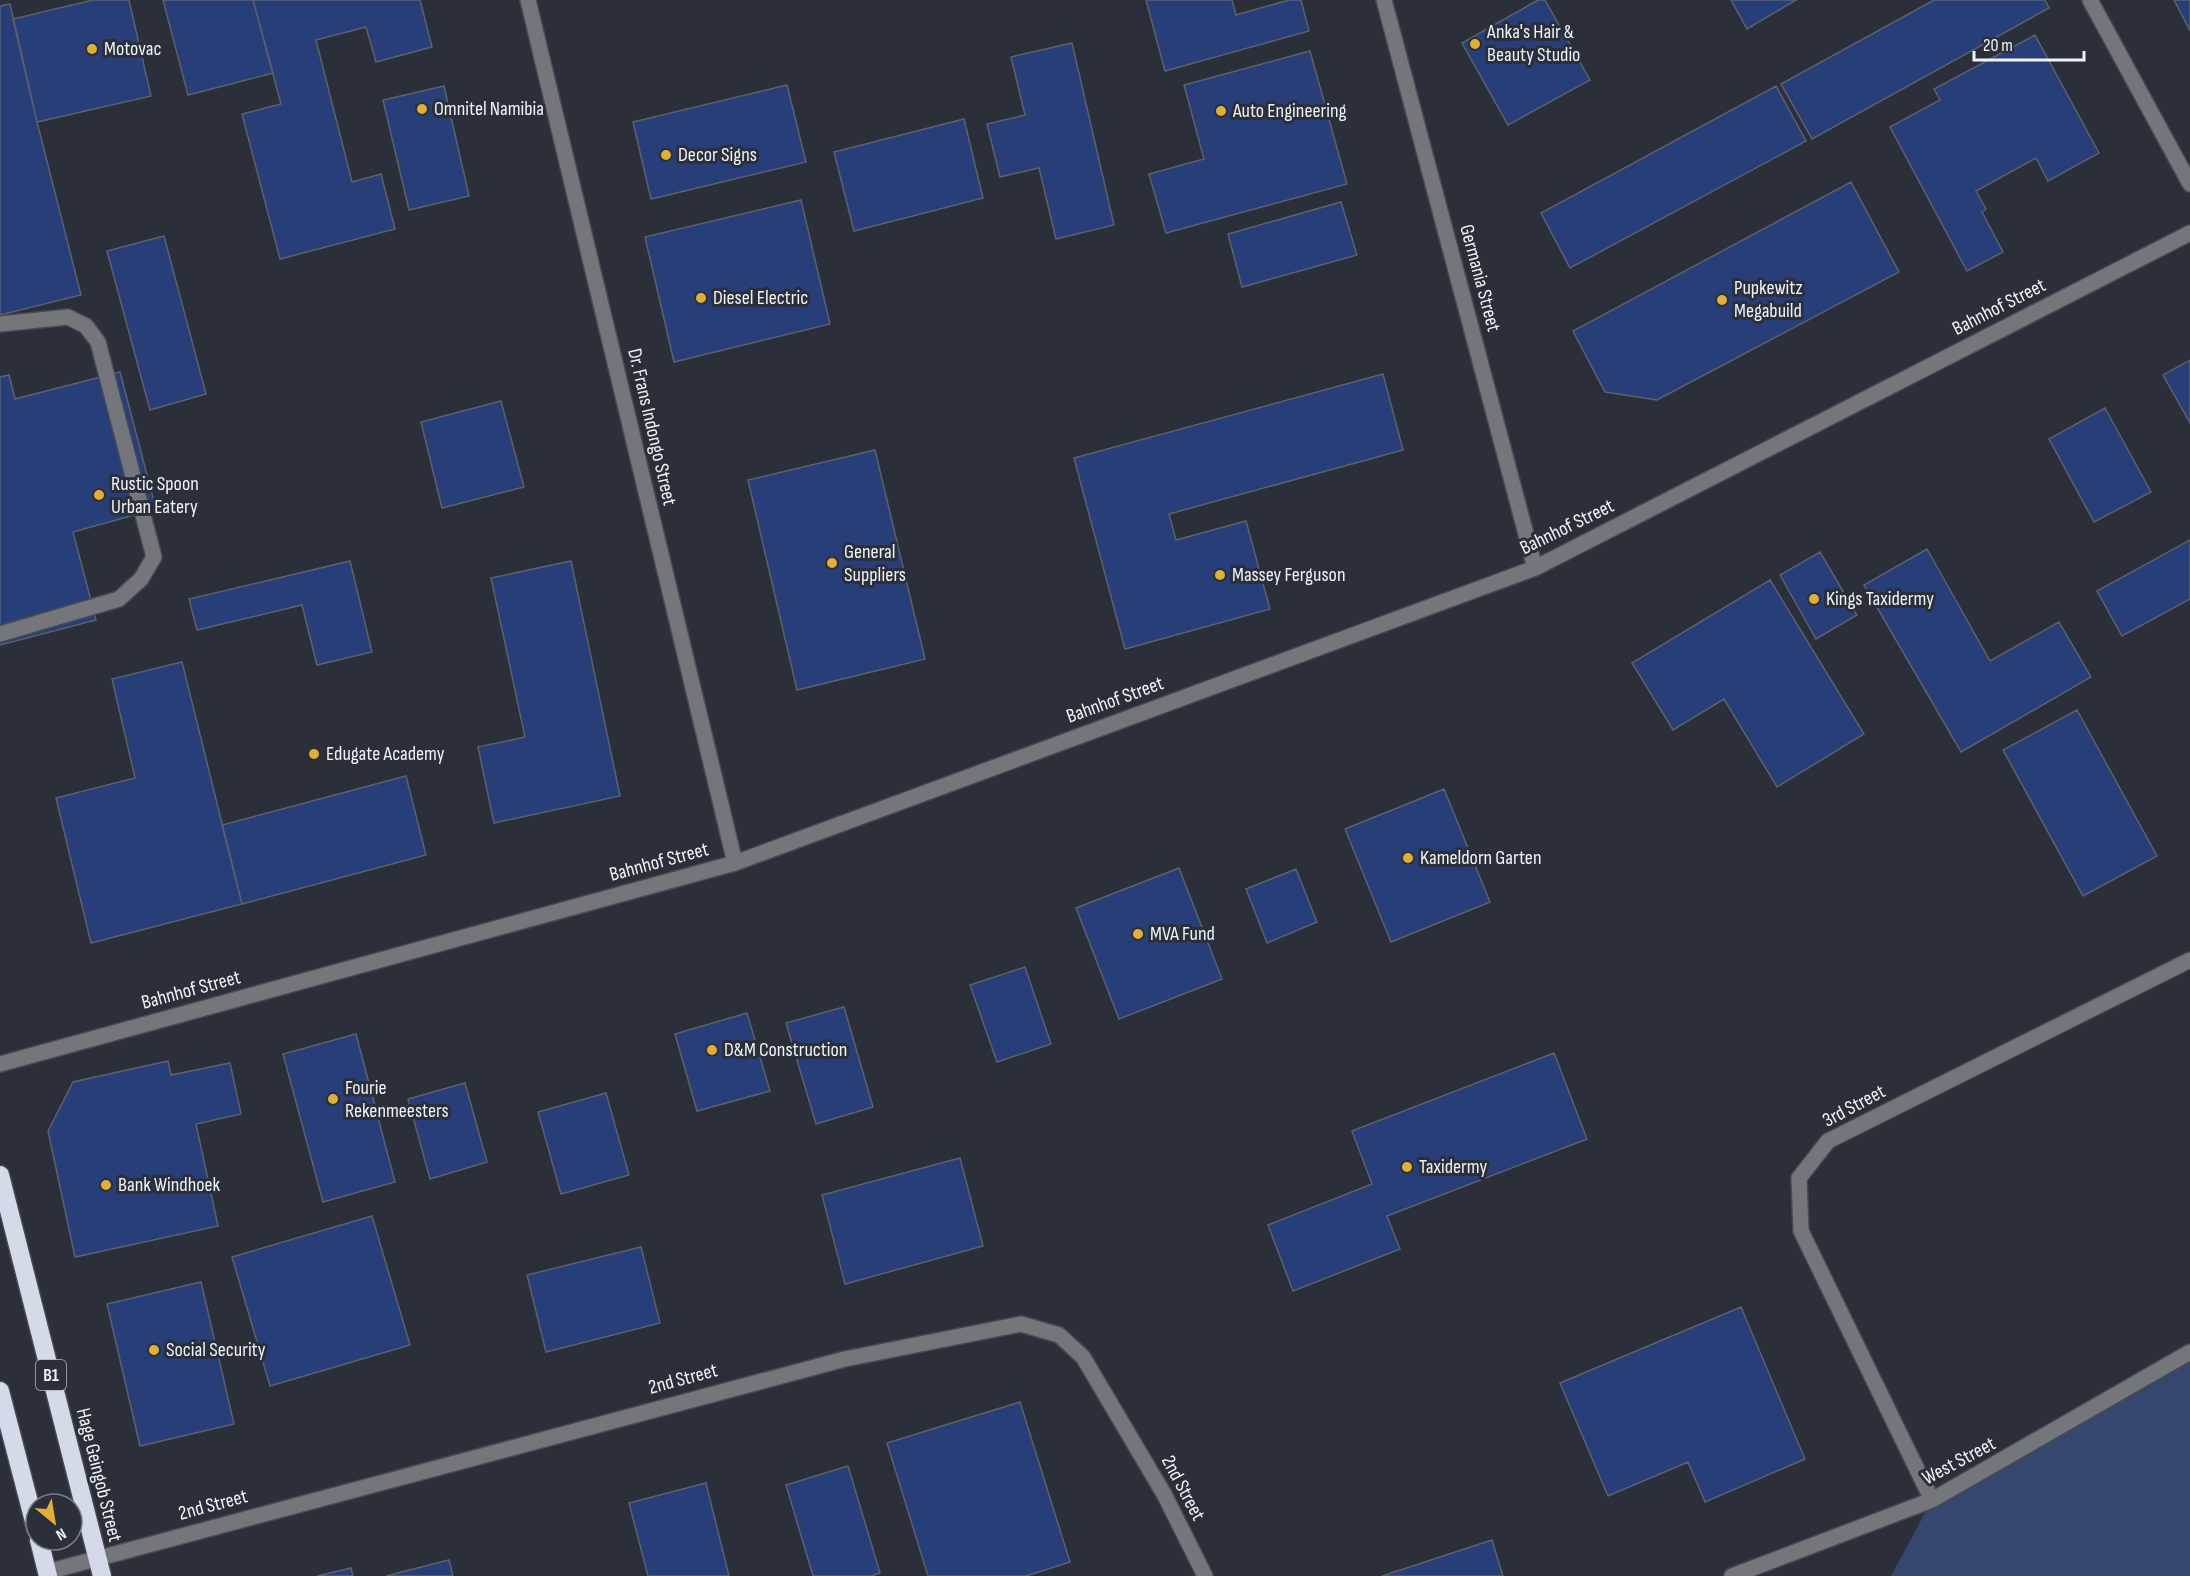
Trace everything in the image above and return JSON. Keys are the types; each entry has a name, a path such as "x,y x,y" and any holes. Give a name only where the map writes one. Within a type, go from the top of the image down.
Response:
{"highway":[{"name":"Hage Geingob Street","path":"0,1175 102,1576"},
{"path":"0,1391 26,1492"},
{"path":"42,1552 48,1574"}],"street":[{"name":"Dr. Frans Indongo Street","path":"528,0 735,863"},
{"name":"Germania Street","path":"1384,0 1535,568"},
{"path":"2090,0 2190,184"},
{"name":"Bahnhof Street","path":"0,1064 735,863 1535,568 2190,233"},
{"path":"0,324 68,317 86,326 98,342 154,557 141,579 119,599 0,634"},
{"name":"3rd Street","path":"1932,1500 1801,1231 1799,1178 1828,1141 2190,960"},
{"name":"2nd Street","path":"48,1574 97,1558 833,1362 1021,1324 1059,1335 1083,1357 1164,1494 1204,1576"},
{"name":"West Street","path":"1732,1576 1932,1500 2011,1457 2190,1352"}],"shaded area":[{"path":"2190,1350 2190,1576 1891,1576 1932,1500"}],"building":[{"path":"93,0 129,0 151,96 37,122 13,19"},
{"path":"163,0 253,0 273,73 188,95"},
{"path":"253,0 420,0 432,47 376,62 366,27 316,40 352,182 381,174 395,229 280,259 242,114 281,104"},
{"path":"1146,0 1232,0 1236,15 1289,0 1301,0 1309,31 1165,71"},
{"path":"1538,0 1545,0 1590,80 1508,125 1462,43"},
{"path":"1731,0 1796,0 1747,29"},
{"path":"1934,0 2045,0 2049,8 1812,139 1781,84"},
{"path":"2174,0 2190,0 2190,31"},
{"path":"10,4 81,295 0,315 0,6"},
{"path":"2035,35 2099,153 2048,181 2036,158 1976,191 1986,209 1982,212 2003,252 1967,271 1890,127 1940,100 1934,89"},
{"path":"1072,43 1114,225 1056,239 1039,168 1000,177 987,124 1025,115 1011,57"},
{"path":"1310,51 1347,184 1166,233 1149,174 1204,159 1184,85"},
{"path":"787,85 806,162 651,199 633,122"},
{"path":"444,86 469,196 409,210 383,100"},
{"path":"1776,86 1806,141 1570,268 1541,213"},
{"path":"964,119 983,198 854,231 834,152"},
{"path":"1851,182 1899,272 1657,400 1605,392 1573,331"},
{"path":"801,200 830,324 674,362 645,237"},
{"path":"1341,202 1357,255 1242,287 1228,234"},
{"path":"164,236 206,394 150,410 107,251"},
{"path":"2190,360 2190,423 2163,375"},
{"path":"120,372 156,509 73,532 96,620 0,645 0,377 9,375 15,399"},
{"path":"1383,374 1403,450 1169,514 1176,540 1246,521 1270,609 1125,649 1074,458"},
{"path":"501,401 524,487 442,508 421,422"},
{"path":"2105,408 2151,492 2094,522 2049,439"},
{"path":"875,450 925,659 797,690 748,480"},
{"path":"2190,540 2190,599 2122,636 2097,591"},
{"path":"1927,549 1990,661 2059,622 2091,677 1961,752 1864,585"},
{"path":"1820,552 1857,615 1816,639 1780,575"},
{"path":"350,561 372,652 317,665 302,605 197,630 189,599"},
{"path":"571,561 620,796 494,823 478,747 525,737 491,578"},
{"path":"1770,580 1864,734 1777,787 1724,699 1673,730 1632,663"},
{"path":"182,662 242,904 91,943 56,798 135,778 112,679"},
{"path":"2077,710 2157,856 2083,896 2003,750"},
{"path":"406,776 426,855 242,904 222,825"},
{"path":"1444,789 1490,902 1391,942 1345,829"},
{"path":"1179,868 1222,979 1119,1019 1076,908"},
{"path":"1296,869 1317,922 1267,943 1246,889"},
{"path":"1025,967 1051,1044 997,1062 970,985"},
{"path":"844,1007 873,1107 816,1124 786,1023"},
{"path":"747,1013 770,1091 697,1111 675,1034"},
{"path":"356,1034 395,1182 323,1202 283,1054"},
{"path":"1554,1053 1587,1139 1387,1216 1400,1249 1293,1291 1268,1225 1372,1184 1352,1131"},
{"path":"168,1061 171,1075 230,1063 241,1114 196,1124 218,1226 75,1257 48,1131 73,1082"},
{"path":"465,1083 487,1162 430,1179 408,1099"},
{"path":"606,1093 629,1175 561,1194 538,1112"},
{"path":"960,1158 983,1246 845,1284 822,1195"},
{"path":"372,1216 410,1345 270,1386 232,1257"},
{"path":"641,1247 660,1323 546,1352 527,1275"},
{"path":"201,1282 234,1424 140,1446 107,1304"},
{"path":"1741,1307 1805,1459 1705,1502 1688,1462 1608,1496 1560,1383"},
{"path":"1020,1402 1070,1562 1026,1576 928,1576 887,1443"},
{"path":"848,1466 880,1573 871,1576 813,1576 786,1485"},
{"path":"706,1483 729,1576 648,1576 629,1503"},
{"path":"1492,1540 1503,1576 1382,1576"},
{"path":"449,1560 453,1576 386,1576"},
{"path":"351,1568 353,1576 317,1576"}],"place":[{"name":"Anka's Hair & Beauty Studio","path":"1475,44"},
{"name":"Motovac","path":"92,49"},
{"name":"Omnitel Namibia","path":"422,109"},
{"name":"Auto Engineering","path":"1221,111"},
{"name":"Decor Signs","path":"666,155"},
{"name":"Diesel Electric","path":"701,298"},
{"name":"Pupkewitz Megabuild","path":"1722,300"},
{"name":"Rustic Spoon Urban Eatery","path":"99,495"},
{"name":"General Suppliers","path":"832,563"},
{"name":"Massey Ferguson","path":"1220,575"},
{"name":"Kings Taxidermy","path":"1814,599"},
{"name":"Edugate Academy","path":"314,754"},
{"name":"Kameldorn Garten","path":"1408,858"},
{"name":"MVA Fund","path":"1138,934"},
{"name":"D&M Construction","path":"712,1050"},
{"name":"Fourie Rekenmeesters","path":"333,1099"},
{"name":"Taxidermy","path":"1407,1167"},
{"name":"Bank Windhoek","path":"106,1185"},
{"name":"Social Security","path":"154,1350"}]}
